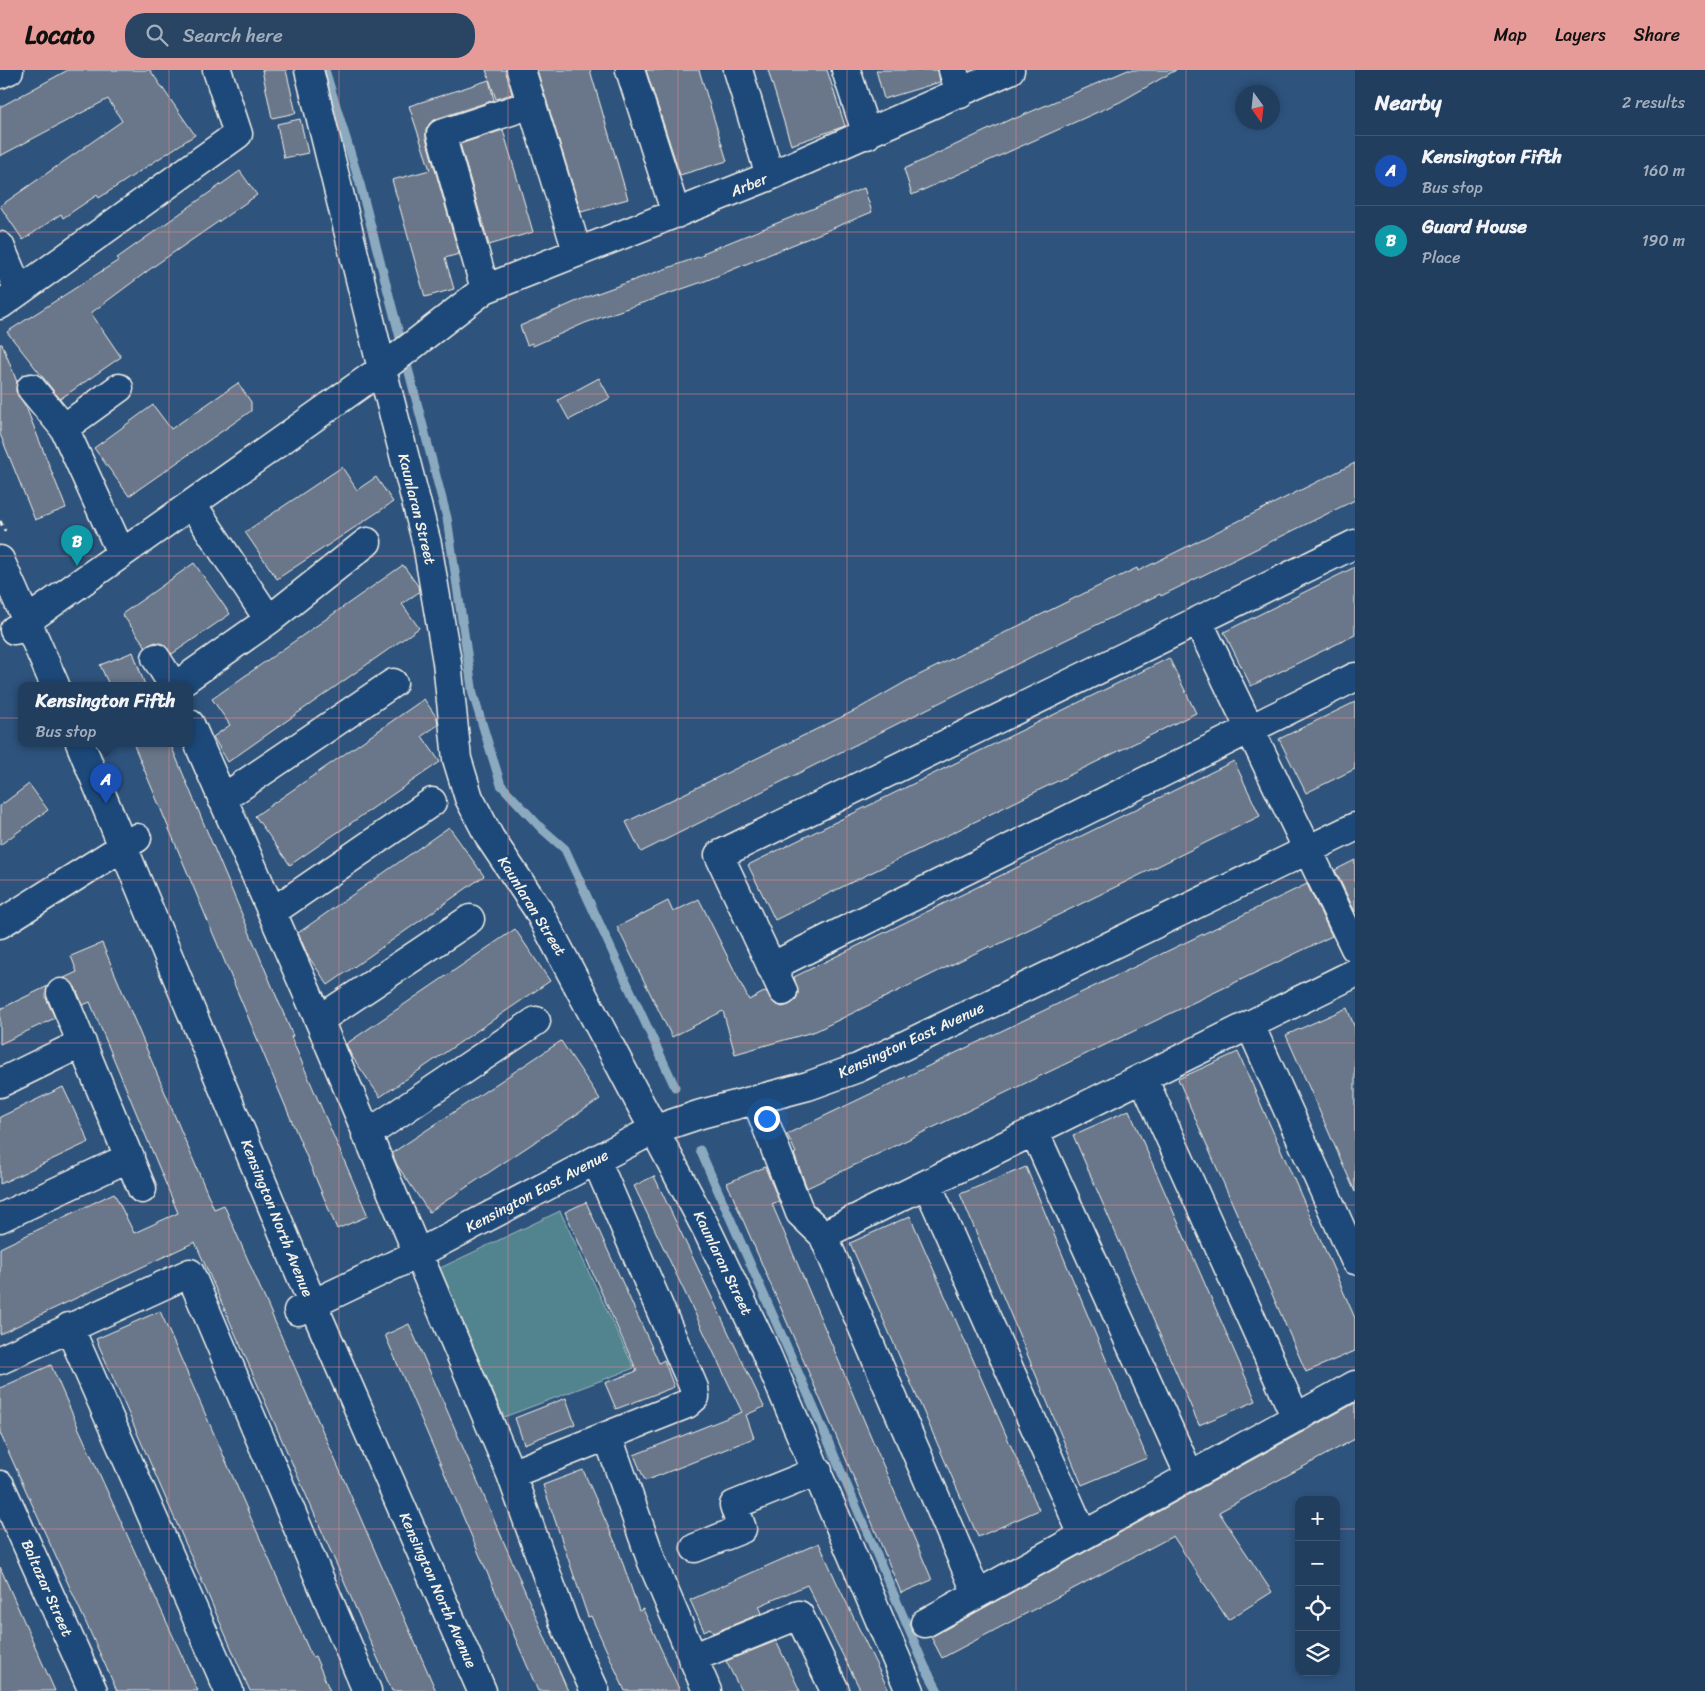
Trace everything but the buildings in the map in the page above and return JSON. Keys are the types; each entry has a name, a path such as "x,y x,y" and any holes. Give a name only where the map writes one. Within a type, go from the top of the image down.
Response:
{"street":[{"path":"0,74 9,70"},
{"path":"0,246 9,298 238,134 217,70"},
{"name":"Kaunlaran Street","path":"309,70 387,365 428,544 447,662 457,758 469,798 490,838 537,908 663,1127 706,1228 763,1346 818,1471 910,1691"},
{"path":"521,70 577,251"},
{"path":"630,70 676,214"},
{"path":"738,70 770,176"},
{"path":"846,70 867,135"},
{"name":"Arber","path":"20,625 387,365 485,289 577,251 676,214 867,135 957,82 1010,70"},
{"path":"485,289 441,134 532,104"},
{"path":"31,388 64,428 121,553"},
{"path":"64,428 119,388"},
{"path":"192,504 269,620"},
{"path":"182,682 269,620 367,542"},
{"path":"783,991 719,855 1355,544"},
{"path":"0,560 20,625 53,682"},
{"path":"1198,621 1306,850 1355,948"},
{"path":"156,658 171,682"},
{"path":"771,966 1355,677"},
{"path":"222,799 393,683"},
{"path":"193,731 319,1020 366,1135 511,1474 564,1623 596,1691"},
{"name":"Kensington North Avenue","path":"82,747 130,842 305,1308 482,1691"},
{"path":"272,912 432,802"},
{"name":"Kensington East Avenue","path":"305,1308 417,1254 663,1127 701,1114 808,1086 858,1068 1355,826"},
{"path":"0,924 130,842"},
{"path":"319,1020 470,920"},
{"path":"823,1235 1355,973"},
{"path":"61,993 142,1188"},
{"path":"366,1135 536,1021"},
{"path":"1250,1026 1355,1260"},
{"path":"0,1083 82,1043"},
{"path":"1144,1078 1296,1418"},
{"path":"756,1099 800,1213 823,1235 977,1594"},
{"path":"1034,1131 1190,1476"},
{"path":"0,1218 130,1157"},
{"path":"511,1474 687,1404 695,1397 694,1388 596,1160"},
{"path":"927,1184 1083,1535"},
{"path":"0,1360 190,1273 367,1691"},
{"path":"69,1327 229,1691"},
{"path":"925,1623 1355,1385"},
{"path":"608,1437 652,1562 707,1691"},
{"path":"695,1548 742,1529 734,1505 818,1471"},
{"name":"Baltazar Street","path":"0,1485 93,1691"},
{"path":"692,1658 799,1615 836,1691"}],"green space":[{"path":"560,1211 634,1368 504,1417 438,1269"}],"waterway":[{"path":"325,70 360,184 447,518 473,694 501,785 541,828 565,849 675,1087"},
{"path":"700,1150 925,1667 938,1691"}],"place":[{"name":"Guard House","path":"77,566"},
{"name":"Kensington Fifth","path":"106,804"}]}
